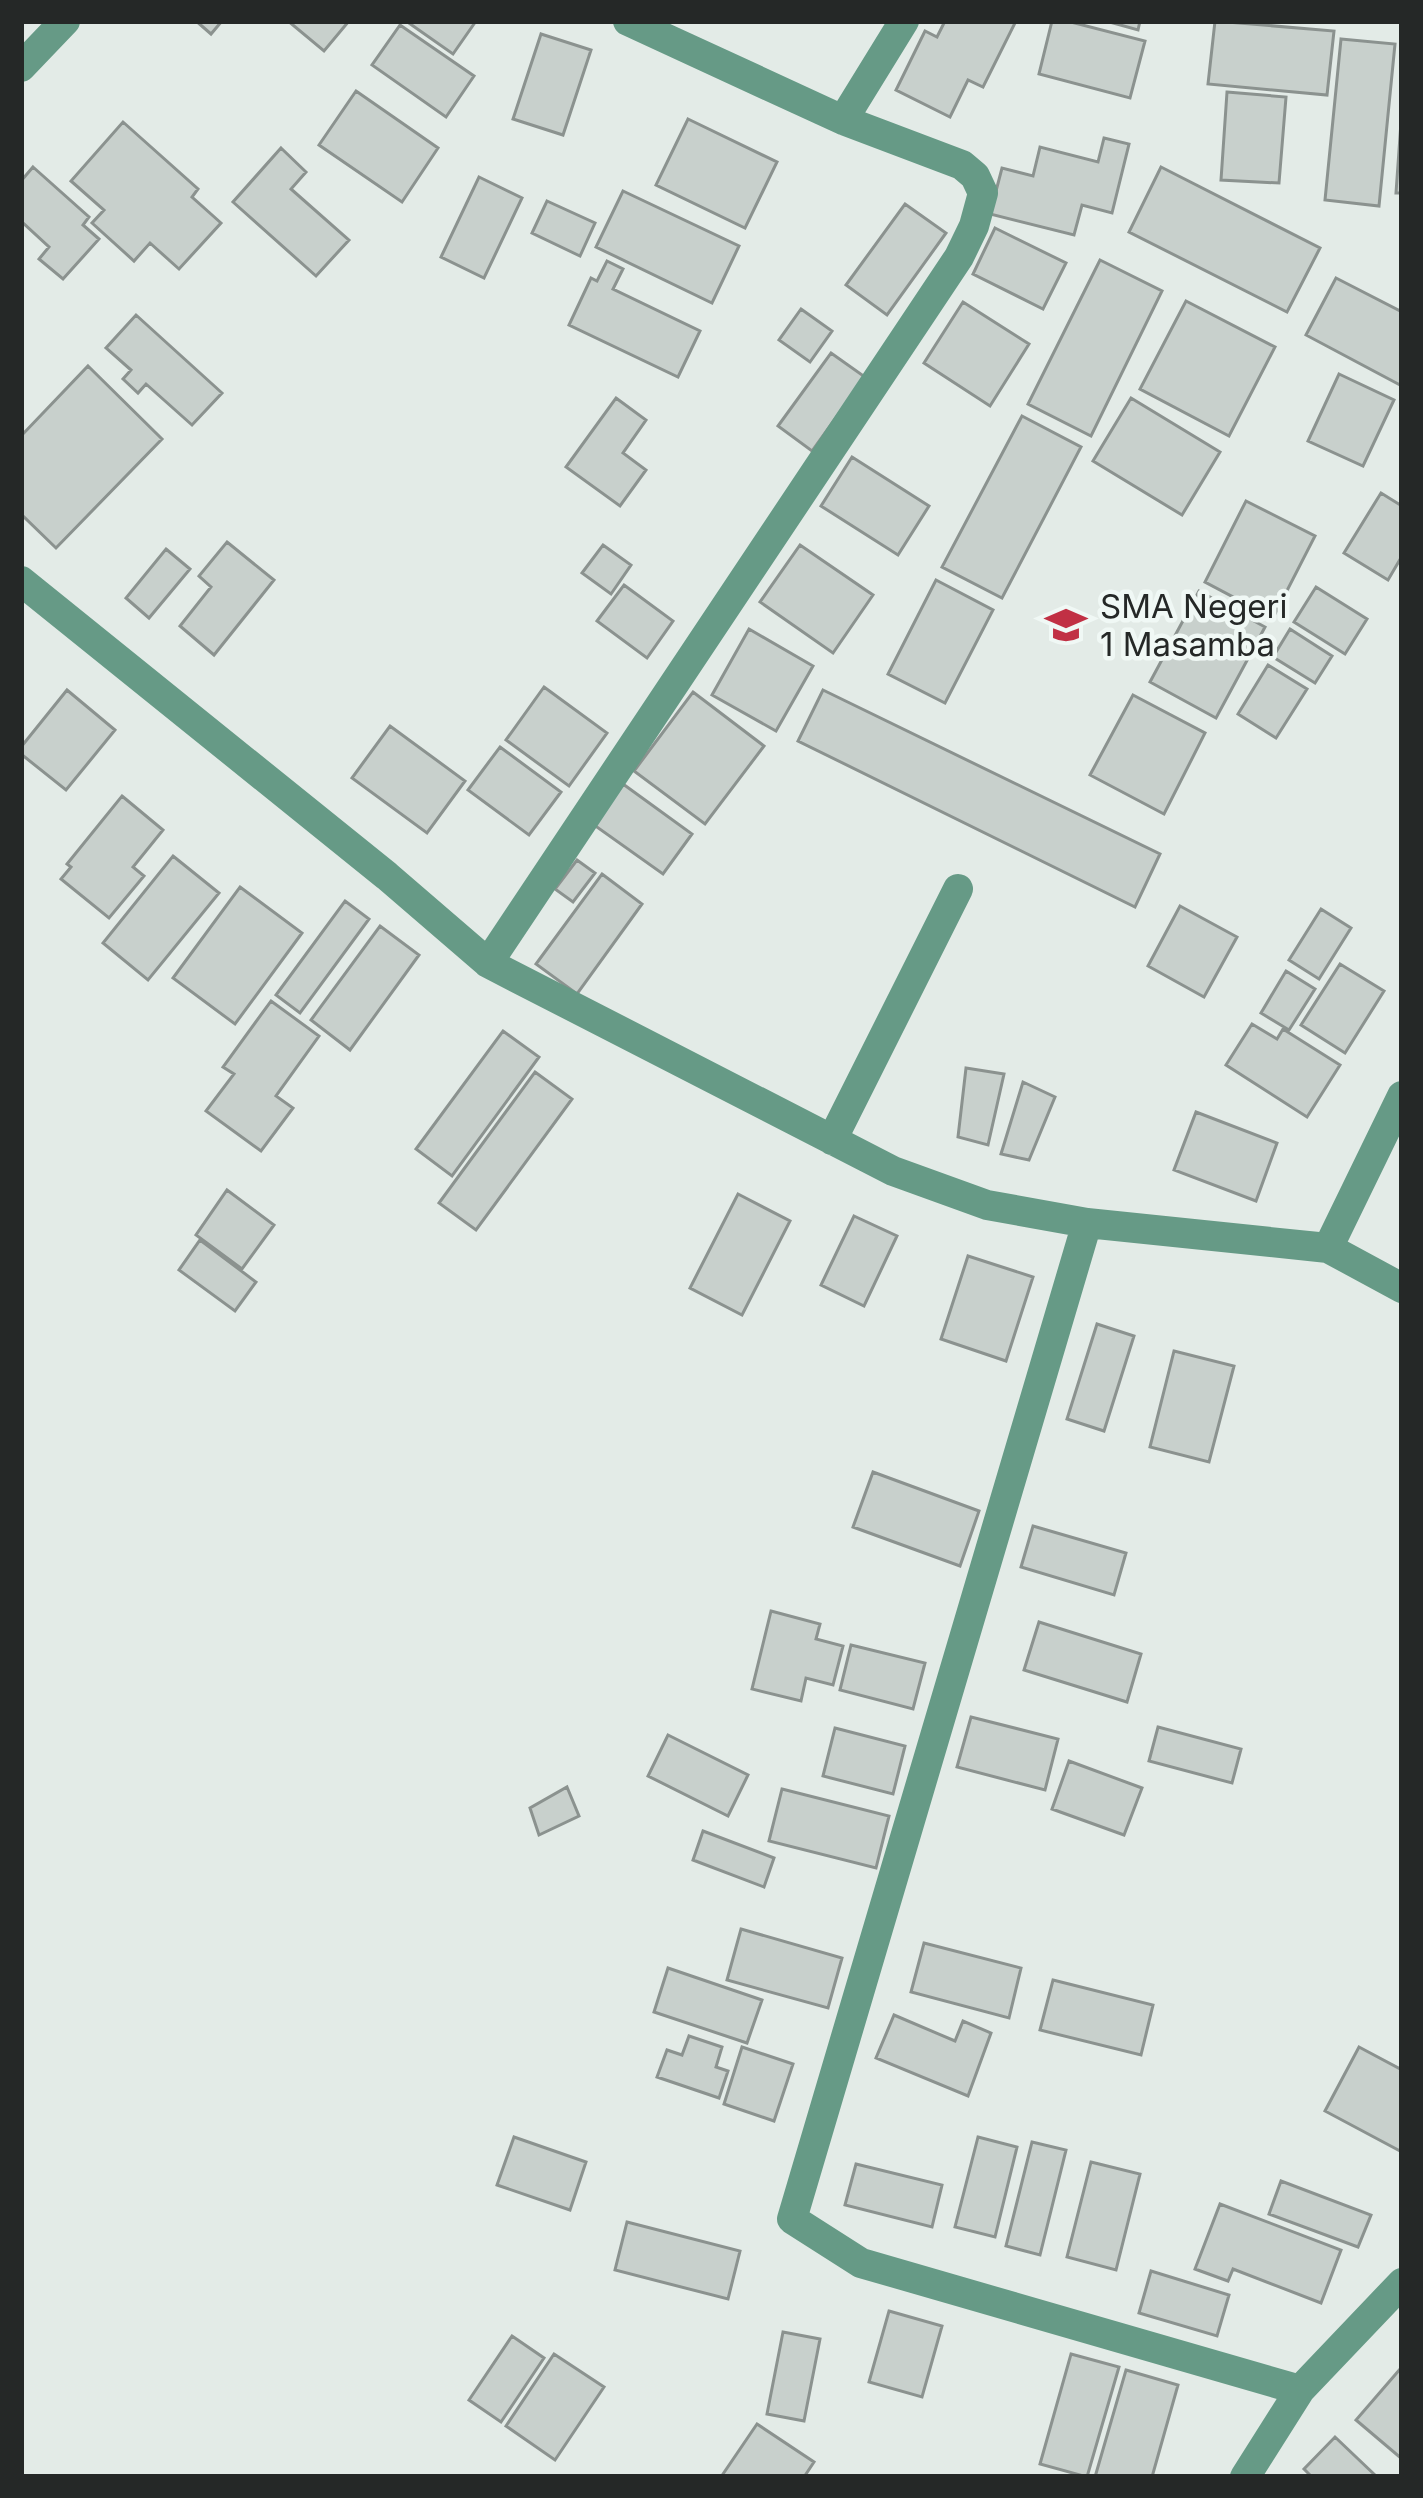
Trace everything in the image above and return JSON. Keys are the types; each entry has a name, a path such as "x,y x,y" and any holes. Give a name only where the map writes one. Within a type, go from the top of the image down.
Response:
{"street":[{"path":"21,67 65,21"},
{"path":"488,963 959,257 983,193 975,176 962,165 843,120 628,21"},
{"path":"843,120 904,21"},
{"path":"21,581 369,861 488,963 832,1140 893,1171 987,1205 1087,1223 1328,1248 1402,1288"},
{"path":"832,1140 958,889"},
{"path":"1328,1248 1402,1096"},
{"path":"1087,1223 792,2219 861,2263 1300,2390"},
{"path":"1245,2477 1300,2390 1402,2283"}],"building":[{"path":"196,21 222,21 211,34"},
{"path":"288,21 349,21 324,51"},
{"path":"406,21 476,21 453,54"},
{"path":"945,21 1016,21 983,87 968,80 950,117 896,90 925,31 937,37"},
{"path":"1052,21 1145,41 1130,98 1039,74"},
{"path":"1106,21 1140,21 1138,30"},
{"path":"1215,21 1334,31 1327,95 1208,84"},
{"path":"400,25 474,76 446,117 372,65"},
{"path":"541,34 591,50 563,135 513,119"},
{"path":"1341,39 1395,44 1379,206 1325,200"},
{"path":"356,91 438,148 402,202 319,145"},
{"path":"1227,92 1286,97 1279,183 1221,180"},
{"path":"688,119 777,162 745,228 656,185"},
{"path":"123,122 198,189 192,197 221,223 179,269 150,243 134,261 92,223 104,210 71,181"},
{"path":"1401,122 1402,193 1396,193"},
{"path":"1104,138 1129,144 1112,213 1082,205 1074,235 990,214 1002,168 1033,176 1040,147 1098,162"},
{"path":"281,148 306,172 291,189 349,240 316,276 233,202"},
{"path":"33,167 89,217 83,225 99,239 63,279 39,259 49,247 21,221 21,181"},
{"path":"1161,167 1320,248 1287,312 1129,232"},
{"path":"479,177 522,198 484,278 441,257"},
{"path":"623,191 739,246 712,303 596,247"},
{"path":"547,201 595,223 580,256 532,233"},
{"path":"905,204 946,233 887,315 846,285"},
{"path":"995,228 1066,263 1043,309 973,274"},
{"path":"1100,260 1162,291 1091,436 1028,404"},
{"path":"607,261 623,269 613,289 700,331 678,377 569,325 591,278 597,281"},
{"path":"1336,278 1402,312 1402,386 1306,335"},
{"path":"1186,301 1275,347 1229,436 1140,389"},
{"path":"963,302 1029,344 990,406 924,363"},
{"path":"801,309 832,331 810,362 779,340"},
{"path":"136,315 222,393 192,425 146,384 138,393 123,379 131,370 106,348"},
{"path":"831,353 865,377 812,451 778,426"},
{"path":"88,366 162,439 56,548 21,514 21,436"},
{"path":"1339,374 1394,400 1363,466 1308,441"},
{"path":"616,398 646,420 623,453 646,470 620,506 566,467"},
{"path":"1131,398 1220,452 1182,515 1093,461"},
{"path":"1022,416 1081,447 1002,598 942,567"},
{"path":"852,457 929,506 898,555 821,506"},
{"path":"1381,493 1402,506 1402,556 1388,580 1344,553"},
{"path":"1246,501 1315,536 1273,618 1205,582"},
{"path":"227,542 274,580 214,655 180,626 211,587 199,576"},
{"path":"603,545 631,565 611,594 582,573"},
{"path":"800,545 873,595 833,653 760,602"},
{"path":"166,549 190,569 149,618 126,598"},
{"path":"936,580 993,610 945,703 888,674"},
{"path":"624,585 673,621 647,658 597,621"},
{"path":"1316,587 1367,619 1345,654 1294,622"},
{"path":"1199,591 1265,627 1216,718 1150,682"},
{"path":"749,629 813,666 776,731 712,695"},
{"path":"1290,629 1332,656 1315,683 1273,657"},
{"path":"1268,665 1307,689 1276,738 1238,714"},
{"path":"544,687 607,733 569,786 506,740"},
{"path":"67,690 115,730 66,790 21,754 21,747"},
{"path":"823,690 1160,854 1135,907 798,741"},
{"path":"693,692 764,746 705,824 634,771"},
{"path":"1133,695 1205,733 1164,814 1090,775"},
{"path":"390,726 465,781 427,833 352,778"},
{"path":"500,747 561,792 529,835 468,790"},
{"path":"623,784 692,834 663,874 594,825"},
{"path":"122,796 163,830 133,867 144,876 109,918 61,879 71,867 67,864"},
{"path":"173,856 219,893 148,980 103,943"},
{"path":"577,860 595,873 573,902 555,889"},
{"path":"602,874 642,904 577,994 536,964"},
{"path":"240,887 302,933 235,1024 173,978"},
{"path":"345,901 369,919 300,1013 276,995"},
{"path":"1180,906 1237,937 1204,997 1148,966"},
{"path":"1321,909 1351,928 1319,979 1289,960"},
{"path":"380,926 419,955 350,1050 311,1020"},
{"path":"1340,964 1384,991 1345,1053 1301,1025"},
{"path":"1286,971 1315,989 1289,1030 1261,1013"},
{"path":"271,1001 319,1036 276,1096 293,1108 261,1151 206,1111 234,1074 223,1067"},
{"path":"1252,1024 1277,1039 1283,1029 1340,1065 1307,1117 1226,1065"},
{"path":"503,1031 539,1057 452,1176 416,1149"},
{"path":"966,1068 1004,1074 988,1145 958,1137"},
{"path":"535,1072 572,1099 476,1230 439,1203"},
{"path":"1023,1082 1055,1097 1029,1160 1001,1154"},
{"path":"1196,1112 1277,1143 1256,1201 1174,1170"},
{"path":"227,1190 274,1225 242,1269 196,1235"},
{"path":"738,1194 790,1221 742,1315 690,1288"},
{"path":"854,1216 897,1236 864,1306 821,1285"},
{"path":"200,1240 256,1282 235,1311 179,1270"},
{"path":"968,1256 1033,1277 1006,1361 941,1339"},
{"path":"1097,1324 1134,1336 1104,1431 1067,1419"},
{"path":"1174,1351 1234,1366 1209,1462 1150,1447"},
{"path":"873,1472 979,1511 960,1566 853,1527"},
{"path":"1033,1526 1126,1553 1114,1595 1021,1567"},
{"path":"771,1611 820,1624 816,1639 843,1646 833,1685 806,1678 801,1701 752,1689"},
{"path":"1039,1622 1141,1654 1127,1702 1024,1670"},
{"path":"851,1645 925,1663 913,1709 840,1690"},
{"path":"971,1717 1058,1739 1045,1790 957,1767"},
{"path":"1158,1727 1241,1749 1232,1783 1149,1761"},
{"path":"835,1728 905,1746 893,1794 823,1776"},
{"path":"668,1735 748,1775 728,1816 648,1776"},
{"path":"1069,1761 1142,1788 1124,1835 1052,1809"},
{"path":"567,1787 579,1816 539,1835 530,1808"},
{"path":"782,1789 889,1816 876,1868 769,1841"},
{"path":"703,1831 774,1858 764,1887 693,1860"},
{"path":"741,1929 842,1958 828,2008 727,1980"},
{"path":"924,1943 1021,1968 1009,2018 911,1992"},
{"path":"668,1968 762,2000 747,2043 654,2012"},
{"path":"1053,1980 1153,2005 1141,2055 1040,2030"},
{"path":"894,2015 955,2041 963,2021 991,2033 968,2096 876,2058"},
{"path":"689,2036 722,2047 716,2067 728,2071 719,2098 657,2077 667,2050 682,2055"},
{"path":"742,2047 793,2064 774,2121 724,2104"},
{"path":"1359,2047 1402,2070 1402,2152 1325,2111"},
{"path":"514,2137 586,2162 570,2210 497,2185"},
{"path":"978,2137 1017,2147 995,2237 955,2227"},
{"path":"1032,2142 1066,2150 1040,2255 1006,2246"},
{"path":"1091,2162 1140,2174 1116,2270 1067,2257"},
{"path":"856,2164 942,2185 932,2227 845,2205"},
{"path":"1281,2181 1371,2215 1358,2247 1269,2214"},
{"path":"1220,2204 1341,2250 1321,2303 1233,2269 1228,2281 1195,2269"},
{"path":"627,2222 740,2251 728,2299 615,2270"},
{"path":"1151,2271 1229,2295 1217,2336 1139,2313"},
{"path":"889,2311 942,2326 922,2397 869,2382"},
{"path":"783,2332 820,2339 804,2421 767,2414"},
{"path":"512,2336 544,2358 501,2422 469,2400"},
{"path":"554,2354 604,2387 555,2460 506,2426"},
{"path":"1071,2354 1119,2367 1087,2477 1040,2464"},
{"path":"1402,2369 1402,2459 1356,2420"},
{"path":"1126,2370 1178,2385 1152,2477 1095,2477"},
{"path":"757,2424 814,2462 804,2477 721,2477"},
{"path":"1335,2437 1377,2477 1312,2477 1304,2469"}],"place":[{"name":"SMA Negeri 1 Masamba","path":"1066,625"}]}
